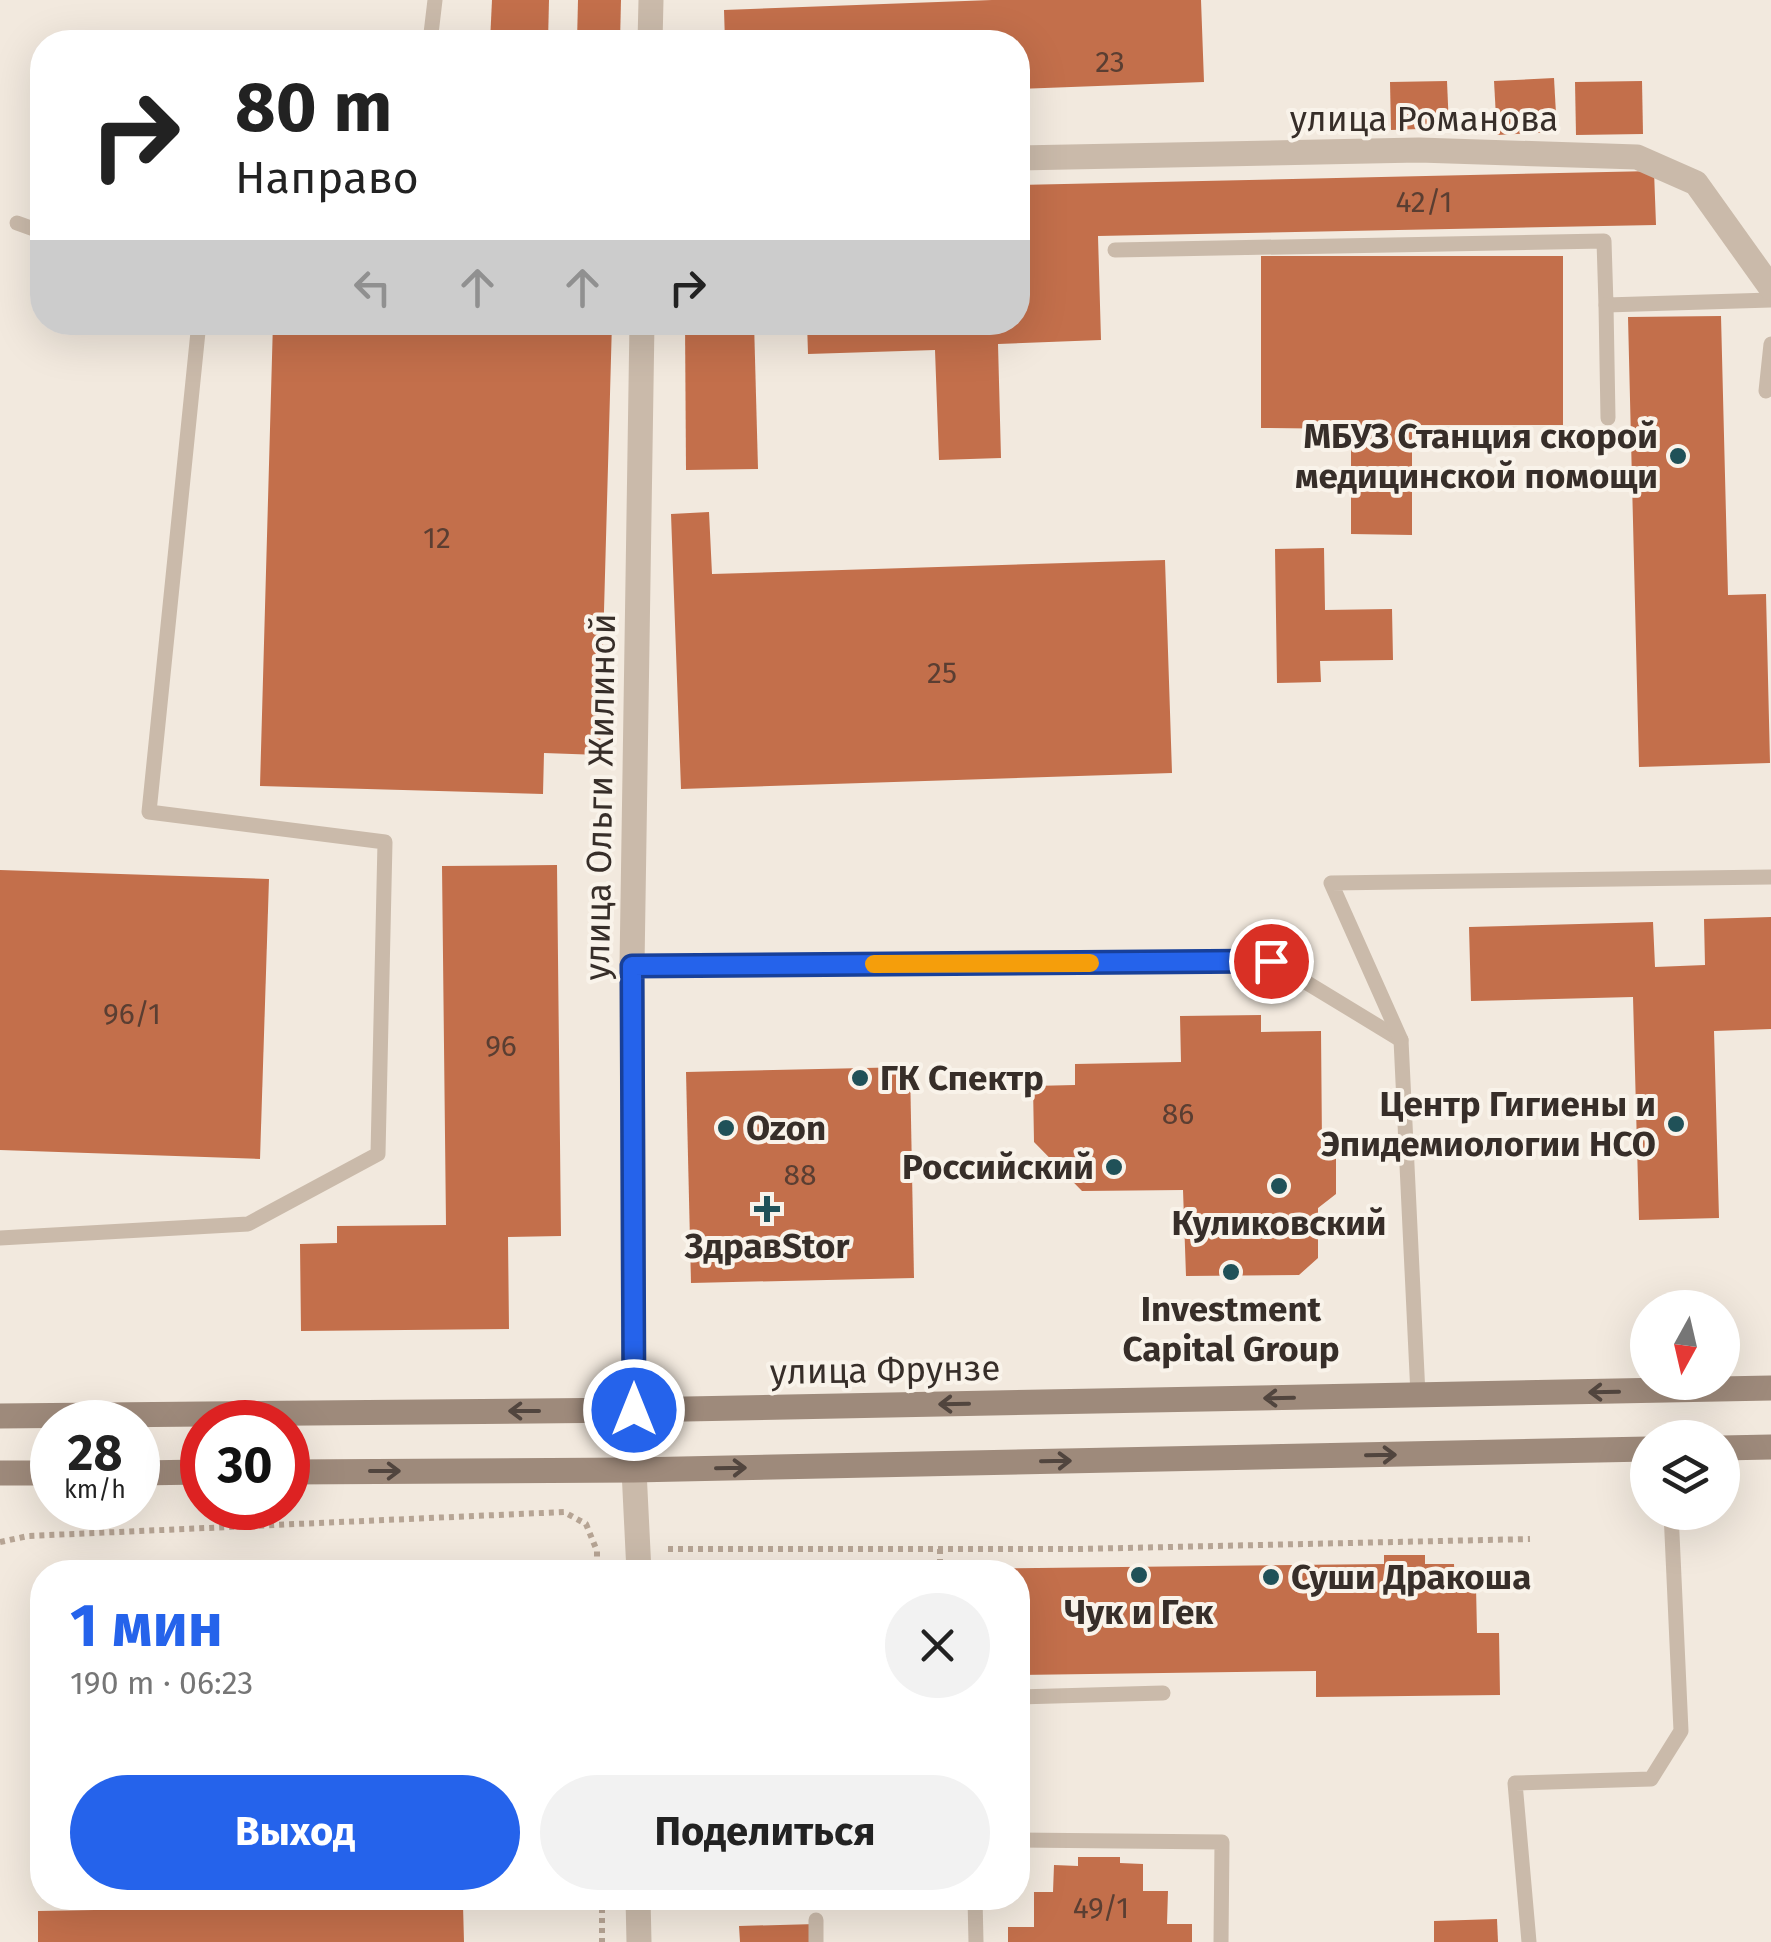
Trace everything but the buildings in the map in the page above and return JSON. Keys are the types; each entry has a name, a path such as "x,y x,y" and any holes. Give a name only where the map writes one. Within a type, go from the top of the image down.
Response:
{"main road":[{"name":"улица Фрунзе","path":"0,1416 634,1410 1771,1388"},
{"path":"1740,1447 1771,1446"},
{"path":"310,1472 634,1470 1630,1449"},
{"path":"0,1473 30,1473"}],"street":[{"path":"651,30 652,0"},
{"name":"улица Романова","path":"1030,158 1419,150 1637,157 1696,183 1771,288"},
{"name":"улица Ольги Жилиной","path":"639,1560 634,1470 632,966 642,335"},
{"path":"638,1910 639,1942"}],"lane":[{"path":"431,30 435,0"},
{"path":"17,223 30,228"},
{"path":"1115,250 1604,241 1608,418"},
{"path":"1606,305 1771,300"},
{"path":"0,1238 248,1224 378,1154 384,842 149,812 197,335"},
{"path":"1766,391 1771,344"},
{"path":"1418,1395 1401,1040 1331,883 1771,877"},
{"path":"632,966 1271,961 1401,1040"},
{"path":"1529,1942 1515,1783 1651,1779 1681,1731 1673,1530"},
{"path":"1030,1698 1163,1693"},
{"path":"1030,1840 1222,1842 1221,1942"},
{"path":"975,1910 976,1942"},
{"path":"816,1920 816,1942"}],"path":[{"path":"0,1542 28,1536 564,1512 586,1524 596,1560"},
{"path":"664,1560 940,1549 1530,1540"},
{"path":"940,1549 940,1560"},
{"path":"596,1551 635,1560"},
{"path":"602,1910 602,1942"}],"slow traffic":[{"path":"874,964 1090,963"}],"place":[{"name":"МБУЗ Станция скорой медицинской помощи","path":"1678,456"},
{"name":"ГК Спектр","path":"860,1078"},
{"name":"Центр Гигиены и Эпидемиологии НСО","path":"1676,1124"},
{"name":"Ozon","path":"726,1128"},
{"name":"Российский","path":"1114,1167"},
{"name":"Куликовский","path":"1279,1186"},
{"name":"ЗдравStor","path":"767,1209"},
{"name":"Investment Capital Group","path":"1231,1272"},
{"name":"Чук и Гек","path":"1139,1575"},
{"name":"Суши Дракоша","path":"1271,1577"}],"route":[{"path":"634,1410 632,966 1271,961"}]}
